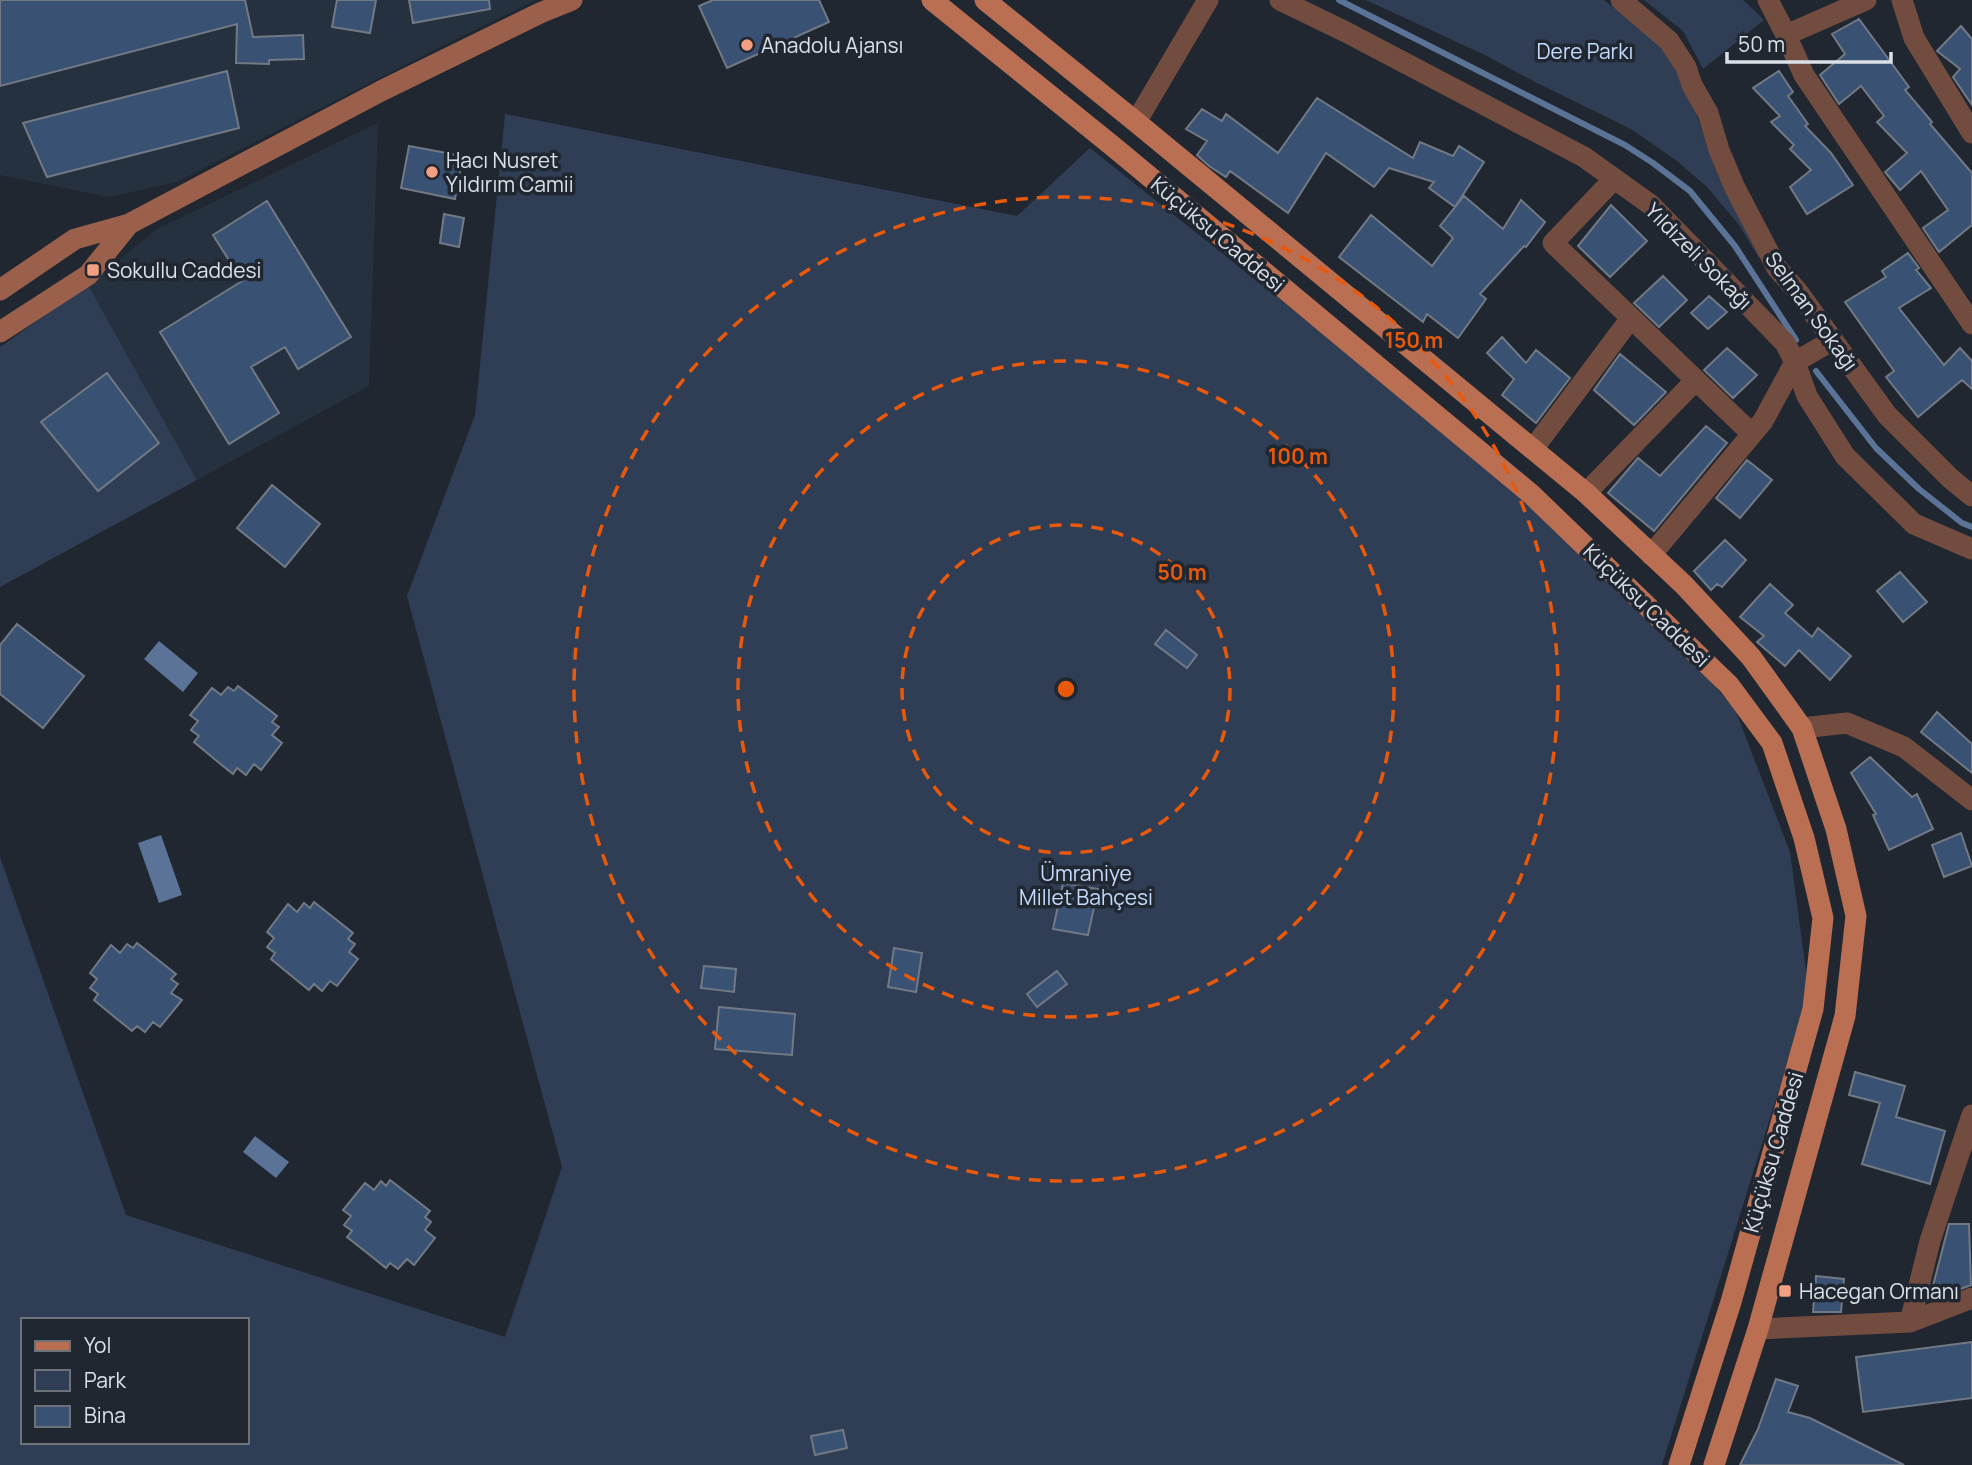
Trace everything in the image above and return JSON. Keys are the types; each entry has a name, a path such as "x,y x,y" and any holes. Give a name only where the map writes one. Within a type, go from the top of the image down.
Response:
{"main road":[{"name":"Küçüksu Caddesi","path":"932,0 1115,148 1531,494 1729,685 1772,743 1804,838 1823,918 1812,1009 1725,1324 1679,1465"},
{"name":"Küçüksu Caddesi","path":"985,0 1586,494 1684,585 1751,657 1802,728 1836,829 1856,916 1845,1016 1758,1329 1714,1465"},
{"path":"1115,148 1136,122"},
{"path":"1725,1324 1758,1329"}],"street":[{"path":"0,290 75,239 129,224 381,91 572,0"},
{"path":"1136,122 1208,0"},
{"name":"Yıldızeli Sokağı","path":"1280,0 1584,157 1651,205 1785,344 1795,362 1807,396 1845,456 1914,523 1972,549"},
{"name":"Selman Sokağı","path":"1621,0 1670,41 1686,67 1692,85 1708,113 1719,150 1735,188 1777,268 1798,292 1887,415 1950,478 1972,496"},
{"path":"1768,0 1804,75 1972,324"},
{"path":"1786,35 1866,0"},
{"path":"1902,0 1914,38 1972,133"},
{"path":"1614,179 1553,243 1752,434"},
{"path":"0,332 88,275 129,224"},
{"path":"1533,449 1631,318"},
{"path":"1651,555 1763,421 1795,362 1833,340"},
{"path":"1586,494 1696,380"},
{"path":"1802,728 1847,723 1903,747 1972,800"},
{"path":"1910,1322 1930,1241 1972,1115"},
{"path":"1758,1329 1910,1322 1972,1298"}],"shaded area":[{"path":"0,0 536,0 177,182 109,197 0,175"},
{"path":"378,123 369,386 197,480 88,285 157,229"},
{"path":"159,641 198,673 183,692 144,659"},
{"path":"161,835 182,895 159,903 138,843"},
{"path":"255,1136 289,1162 276,1178 243,1152"}],"green space":[{"name":"Dere Parkı","path":"1366,0 1604,0 1663,47 1690,95 1708,149 1720,174 1763,254 1759,258 1739,225 1707,187 1677,161 1629,128 1487,56"},
{"path":"1644,0 1743,0 1764,20 1703,69 1683,31"},
{"name":"Ümraniye Millet Bahçesi","path":"505,114 1017,216 1090,148 1518,489 1640,602 1735,709 1790,852 1809,993 1662,1465 0,1465 0,857 126,1215 505,1337 562,1167 407,596 475,415"},
{"path":"88,285 197,480 0,587 0,347"}],"building":[{"path":"0,0 245,0 253,37 303,35 304,59 269,60 269,64 236,63 237,24 0,86"},
{"path":"337,0 376,0 370,33 332,27"},
{"path":"409,0 489,0 490,9 413,23"},
{"name":"Anadolu Ajansı","path":"713,0 819,0 829,22 727,68 699,6"},
{"path":"1859,19 1909,87 1905,90 1972,173 1972,225 1939,252 1923,228 1948,210 1921,171 1900,190 1885,172 1907,153 1877,122 1884,116 1861,86 1839,104 1820,75 1845,54 1832,34"},
{"path":"1961,26 1972,39 1972,105 1953,77 1960,69 1937,51"},
{"path":"227,71 239,128 47,177 23,123"},
{"path":"1779,71 1793,92 1788,96 1808,124 1805,126 1831,153 1853,185 1807,214 1790,187 1811,170 1790,149 1794,145 1771,122 1780,116 1753,88"},
{"path":"1317,98 1413,158 1420,142 1453,156 1459,146 1484,162 1455,207 1429,188 1434,182 1389,168 1374,187 1326,153 1288,213 1230,171 1226,177 1209,166 1197,155 1207,141 1186,129 1202,109 1222,121 1226,114 1278,153"},
{"name":"Hacı Nusret Yıldırım Camii","path":"409,146 463,156 455,199 401,188"},
{"path":"1464,196 1503,229 1521,200 1545,222 1526,247 1524,246 1480,294 1486,299 1458,338 1427,314 1423,322 1339,257 1371,215 1432,266 1453,238 1440,226"},
{"path":"267,201 351,337 298,369 285,347 251,367 279,413 229,444 160,332 242,281 213,235"},
{"path":"1611,205 1647,241 1610,277 1578,246"},
{"path":"444,214 464,218 459,247 440,243"},
{"path":"1908,253 1919,268 1916,270 1931,288 1899,308 1944,365 1960,348 1972,361 1972,389 1962,380 1918,417 1886,377 1894,371 1845,302 1886,277 1882,271"},
{"path":"1663,276 1687,300 1659,327 1634,303"},
{"path":"1709,296 1727,312 1708,329 1691,313"},
{"path":"1502,337 1526,363 1536,350 1570,378 1536,423 1502,395 1514,379 1487,353"},
{"path":"1727,348 1757,375 1733,398 1704,370"},
{"path":"1620,354 1666,392 1634,425 1594,390"},
{"path":"107,373 159,443 98,491 41,422"},
{"path":"1706,426 1727,443 1654,531 1608,493 1638,458 1660,476"},
{"path":"1747,460 1772,480 1740,518 1716,498"},
{"path":"272,485 320,524 285,567 237,528"},
{"path":"1725,540 1746,560 1722,587 1717,584 1711,590 1694,571"},
{"path":"1900,572 1927,602 1903,622 1877,591"},
{"path":"1770,584 1793,605 1785,613 1812,637 1818,628 1851,656 1830,680 1799,650 1785,666 1757,642 1764,636 1740,617"},
{"path":"17,624 84,676 43,728 0,694 0,645"},
{"path":"1166,630 1197,655 1187,668 1155,644"},
{"path":"238,686 277,716 272,722 279,727 272,735 282,743 261,770 254,764 246,775 237,768 233,774 218,762 194,742 199,736 191,730 198,721 190,715 212,688 221,695 228,687 234,691"},
{"path":"1937,712 1972,744 1972,773 1921,732"},
{"path":"1870,757 1912,797 1917,794 1933,829 1889,850 1873,815 1876,814 1851,773"},
{"path":"1961,833 1972,866 1944,877 1932,845"},
{"path":"1063,883 1098,889 1088,935 1053,929"},
{"path":"314,902 353,933 348,939 355,944 349,952 358,959 337,986 330,981 322,991 314,984 309,990 294,978 271,959 275,953 267,947 274,938 267,932 288,904 297,912 304,903 310,908"},
{"path":"137,943 176,974 171,979 178,984 171,993 182,1000 160,1027 153,1022 145,1032 137,1026 132,1031 117,1019 94,1000 98,994 90,988 97,979 90,973 111,945 120,953 127,944 133,948"},
{"path":"894,948 922,953 916,992 888,987"},
{"path":"704,966 736,969 734,992 701,988"},
{"path":"1057,971 1067,984 1037,1007 1027,994"},
{"path":"719,1007 795,1014 792,1055 715,1049"},
{"path":"1855,1072 1905,1086 1896,1117 1945,1131 1930,1184 1862,1164 1880,1103 1849,1095"},
{"path":"390,1180 430,1211 425,1217 431,1222 425,1230 435,1238 414,1265 407,1259 398,1269 390,1263 386,1268 347,1237 352,1231 344,1225 351,1216 343,1210 365,1183 374,1190 381,1181 386,1186"},
{"path":"1949,1224 1969,1224 1971,1285 1929,1301"},
{"path":"1816,1276 1844,1279 1841,1312 1813,1312"},
{"path":"1972,1342 1972,1398 1863,1412 1856,1357"},
{"path":"1776,1379 1798,1386 1788,1412 1810,1418 1904,1465 1740,1465 1758,1429"},
{"path":"843,1430 847,1448 815,1455 811,1436"}],"waterway":[{"path":"1339,0 1625,145 1653,163 1690,191 1735,246 1796,340"},
{"path":"1816,371 1876,448 1919,489 1962,523 1972,527"}],"place":[{"name":"Anadolu Ajansı","path":"747,45"},
{"name":"Hacı Nusret Yıldırım Camii","path":"432,172"},
{"name":"Sokullu Caddesi","path":"93,270"},
{"name":"Hacegan Ormanı","path":"1785,1291"}]}
